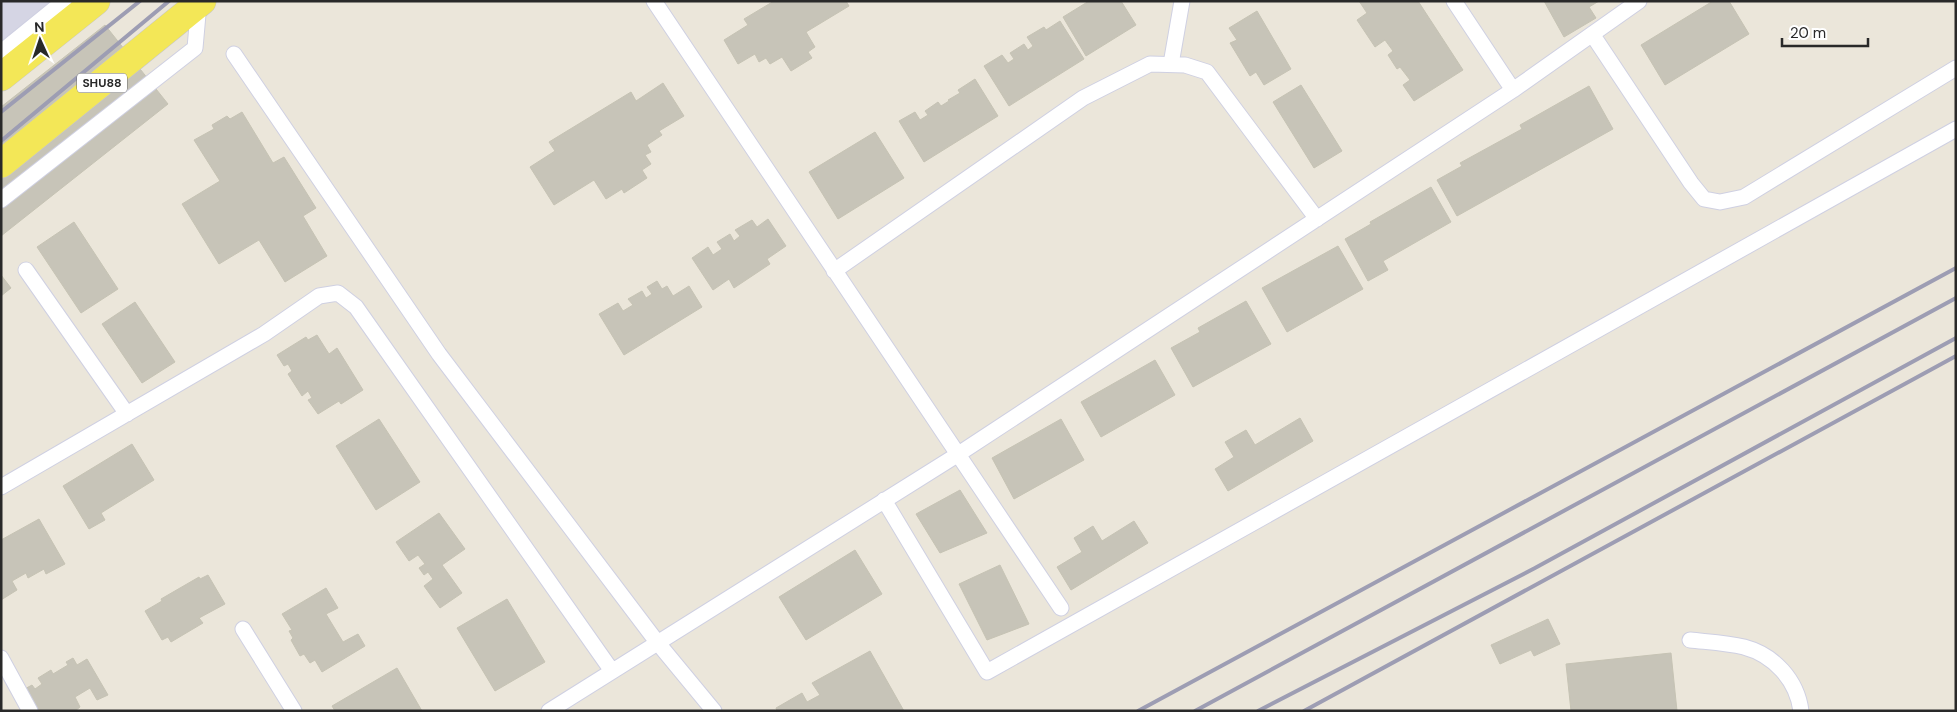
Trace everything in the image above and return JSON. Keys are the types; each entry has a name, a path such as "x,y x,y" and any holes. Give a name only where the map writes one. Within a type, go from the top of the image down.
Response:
{"main road":[{"path":"1,77 96,1"},
{"name":"SHU88","path":"1,164 201,2"}],"lane":[{"path":"1,52 64,1"},
{"path":"654,1 1060,608"},
{"path":"1171,64 1182,1"},
{"path":"1454,1 1513,90"},
{"path":"549,711 957,455 1513,90 1639,1"},
{"path":"1,200 195,48 201,2"},
{"path":"1592,34 1691,183 1704,199 1720,202 1744,197 1956,68"},
{"path":"234,54 439,354 657,642 714,711"},
{"path":"834,271 1083,98 1150,64 1185,65 1207,72 1317,219"},
{"path":"884,500 987,672 1956,129"},
{"path":"26,270 127,414"},
{"path":"1,487 264,334 319,296 338,293 356,306 612,670"},
{"path":"243,629 294,711"},
{"path":"1690,640 1745,647 1771,660 1790,678 1797,691 1801,711"},
{"path":"1,658 30,711"}],"shaded area":[{"path":"1,1 51,1 1,42"}],"building":[{"path":"774,1 846,1 849,6 806,32 815,47 808,52 812,58 791,71 782,57 770,64 766,58 759,62 755,54 738,64 724,40 748,25 744,19"},
{"path":"1089,1 1121,1 1136,25 1086,56 1063,17"},
{"path":"1359,1 1418,1 1463,70 1414,101 1403,85 1410,80 1400,67 1397,69 1388,55 1393,51 1385,40 1375,47 1357,20 1367,13"},
{"path":"1544,1 1599,1 1589,7 1596,18 1564,37"},
{"path":"1713,1 1729,1 1749,34 1665,85 1641,45"},
{"path":"1257,11 1291,69 1264,85 1256,72 1250,76 1230,43 1237,40 1229,28"},
{"path":"1060,21 1084,59 1009,106 984,66 1002,55 1008,63 1014,59 1010,53 1024,44 1028,50 1033,46 1027,37 1044,27 1046,30"},
{"path":"105,25 168,104 1,236 1,107"},
{"path":"975,79 998,116 924,162 899,121 915,112 920,120 928,115 925,111 938,102 941,106 949,101 960,93 958,90"},
{"path":"663,83 684,116 659,131 662,135 647,145 651,152 645,155 651,164 642,170 647,178 624,193 622,189 606,199 594,180 554,205 530,167 555,151 549,142 631,92 636,101"},
{"path":"1301,85 1342,151 1314,168 1273,102"},
{"path":"1589,86 1613,129 1457,216 1437,180 1462,166 1460,163 1522,129 1520,125"},
{"path":"242,112 273,163 284,157 316,208 303,216 327,256 285,282 259,240 219,264 182,204 220,181 194,140 214,129 212,125 227,116 230,119"},
{"path":"875,132 904,178 838,219 809,172"},
{"path":"1431,187 1451,222 1383,261 1388,270 1368,281 1345,239 1371,224 1370,222"},
{"path":"768,219 786,246 767,259 770,264 734,288 729,279 713,290 692,258 708,247 713,255 722,249 717,242 730,234 734,241 740,236 735,230 752,220 757,227"},
{"path":"74,222 118,289 81,313 37,247"},
{"path":"1338,246 1363,289 1287,332 1262,288"},
{"path":"1,275 11,288 1,296"},
{"path":"657,281 662,289 667,286 673,296 689,286 702,307 624,355 599,314 618,303 623,311 633,305 628,299 642,291 646,298 652,294 647,287"},
{"path":"1246,301 1271,344 1193,387 1171,348 1200,332 1198,328"},
{"path":"135,302 175,362 142,383 102,324"},
{"path":"317,335 329,354 337,348 363,390 341,404 339,401 318,414 308,400 312,398 308,391 302,396 288,374 292,371 288,364 284,366 277,355 306,337 308,340"},
{"path":"1155,360 1175,395 1101,437 1081,402"},
{"path":"1300,418 1313,441 1228,491 1215,469 1234,457 1225,442 1246,430 1255,445"},
{"path":"379,419 420,482 376,510 336,446"},
{"path":"1061,419 1084,460 1014,499 992,458"},
{"path":"132,444 154,480 101,513 105,520 89,529 63,486"},
{"path":"960,490 987,533 940,553 916,514"},
{"path":"439,513 465,549 442,565 462,593 440,608 424,586 433,579 428,572 424,575 419,568 425,564 418,555 409,561 396,542"},
{"path":"39,519 65,564 46,574 44,569 28,578 26,573 12,581 17,590 1,600 1,540"},
{"path":"1134,521 1148,543 1071,590 1057,567 1082,552 1074,538 1093,526 1102,541"},
{"path":"855,550 882,594 806,640 779,597"},
{"path":"1000,565 1029,624 987,640 959,584"},
{"path":"208,575 225,604 199,618 203,623 171,642 168,637 162,640 145,611 162,601 161,599 199,577 200,579"},
{"path":"326,588 338,608 326,614 343,642 358,634 365,646 322,672 315,660 310,663 304,654 300,656 291,640 293,638 289,631 292,630 282,614"},
{"path":"507,599 545,662 495,691 457,628"},
{"path":"1548,619 1560,644 1534,656 1531,650 1500,664 1491,645"},
{"path":"870,651 904,711 777,711 776,708 802,693 807,702 820,695 812,683"},
{"path":"1671,653 1677,711 1571,711 1566,664"},
{"path":"73,658 77,665 87,659 108,695 97,700 90,688 75,697 80,707 75,711 33,711 21,691 32,685 35,689 42,684 38,678 51,670 53,674 68,665 66,662"},
{"path":"397,668 422,711 335,711 332,706"}],"railway":[{"path":"1,112 140,1"},
{"path":"1,141 169,1"},
{"path":"1138,711 1956,268"},
{"path":"1195,711 1956,298"},
{"path":"1258,711 1535,568 1956,338"},
{"path":"1304,711 1956,356"}]}
